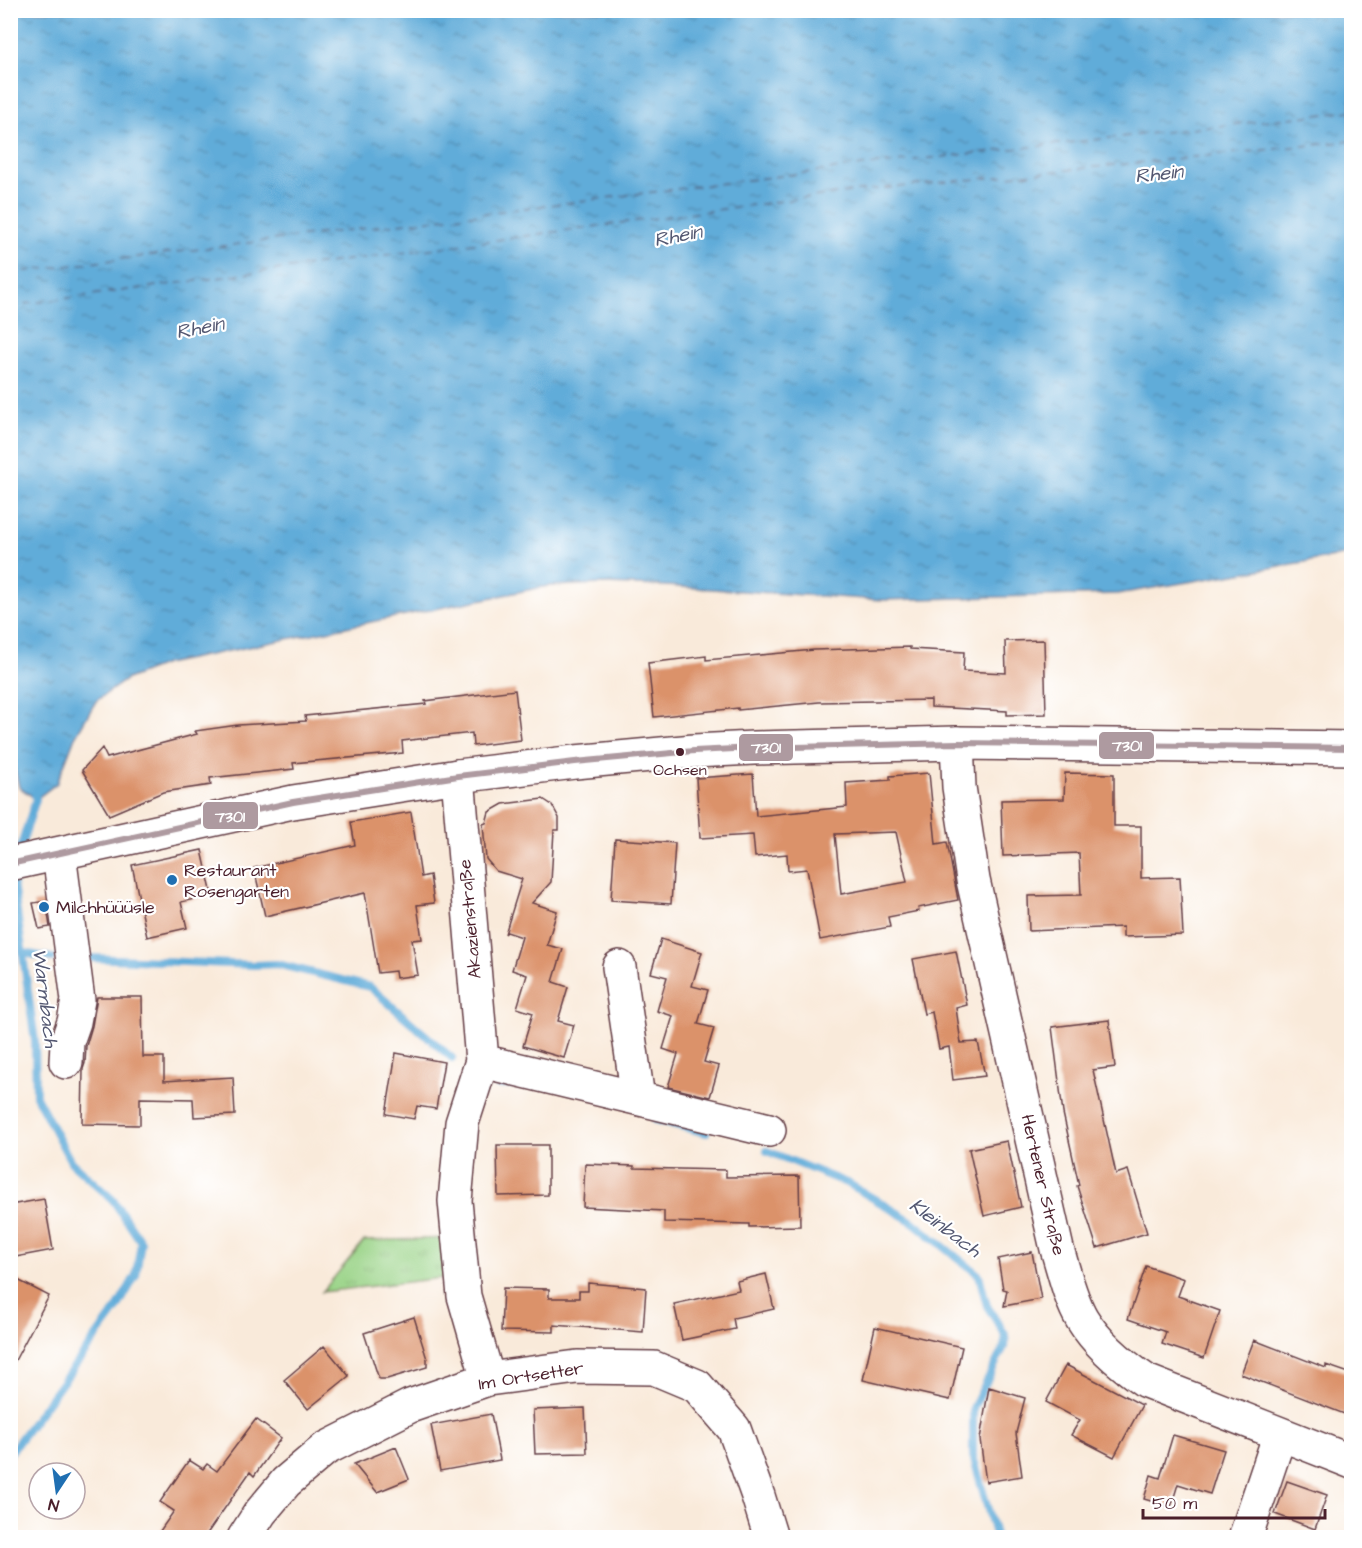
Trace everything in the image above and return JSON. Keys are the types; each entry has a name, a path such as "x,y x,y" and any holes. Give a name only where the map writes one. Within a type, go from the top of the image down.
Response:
{"street":[{"path":"66,1062 67,1042 78,1000 36,859 293,802 458,776 574,762 754,748 957,743 1352,748"},
{"name":"Hertener Straße","path":"957,743 959,787 974,880 1057,1249 1069,1289 1082,1319 1102,1346 1146,1381 1352,1462"},
{"name":"Akazienstraße","path":"458,776 482,1061 462,1123 455,1201 464,1296 488,1379"},
{"path":"619,967 638,1098"},
{"path":"482,1061 769,1130"},
{"name":"Im Ortsetter","path":"244,1538 260,1513 286,1482 325,1449 410,1406 488,1379 577,1366 654,1368 697,1386 734,1429 771,1538"},
{"path":"1245,1538 1280,1434"}],"green space":[{"path":"449,1238 450,1277 322,1292 364,1241"}],"water":[{"name":"Rhein","path":"10,11 1351,11 1351,554 1118,594 882,600 665,586 604,584 548,586 165,664 127,679 96,701 75,737 57,783 36,799 19,787 11,752"}],"building":[{"path":"1044,640 1046,714 1007,715 1007,711 931,707 931,700 819,702 654,717 648,663 706,656 706,660 814,650 910,647 910,649 964,652 963,671 1006,673 1005,641"},
{"path":"515,690 521,740 473,746 472,733 402,741 403,753 293,763 294,769 210,778 211,785 163,792 109,815 82,770 102,748 107,758 197,734 195,731 238,725 306,721 305,716 426,704 425,701"},
{"path":"929,773 936,844 947,842 958,900 888,917 890,927 820,940 807,869 788,871 787,854 755,857 753,835 700,838 696,778 753,774 756,816 847,807 846,783 890,780 890,776","holes":["896,832 907,882 841,894 835,834"]},
{"path":"1065,773 1114,774 1114,826 1141,826 1141,878 1180,877 1183,935 1123,937 1123,927 1029,931 1028,896 1081,895 1079,853 1003,856 1001,800 1064,799"},
{"path":"543,799 552,805 559,818 559,830 554,830 551,882 532,903 557,911 547,945 563,949 553,982 568,987 558,1021 574,1025 564,1058 523,1046 533,1013 517,1008 527,975 512,970 522,937 507,932 505,934 522,879 496,871 486,859 483,824 486,823 489,812 503,804"},
{"path":"411,812 421,877 430,875 434,903 417,905 422,939 412,940 418,975 396,978 395,971 378,973 365,893 265,916 254,868 355,845 351,822"},
{"path":"615,839 675,843 671,904 611,900"},
{"name":"Restaurant Rosengarten","path":"202,850 212,895 181,902 187,928 147,937 132,865"},
{"path":"46,901 50,927 39,929 33,903"},
{"path":"661,939 702,952 692,986 708,990 698,1024 714,1028 704,1062 719,1066 710,1097 668,1087 678,1054 663,1049 673,1016 657,1011 667,977 651,973"},
{"path":"956,951 967,1005 956,1008 961,1043 978,1042 985,1076 953,1080 949,1047 939,1049 932,1012 924,1014 913,959"},
{"path":"97,997 142,997 143,1057 164,1057 164,1081 233,1077 235,1115 194,1117 193,1099 140,1098 140,1125 82,1124 83,1069"},
{"path":"1109,1020 1115,1067 1093,1070 1116,1174 1128,1170 1147,1233 1097,1248 1077,1186 1079,1185 1063,1113 1052,1027"},
{"path":"396,1053 444,1062 436,1109 417,1106 414,1119 386,1114"},
{"path":"1007,1141 1021,1207 984,1216 969,1149"},
{"path":"497,1145 548,1145 548,1195 498,1196"},
{"path":"585,1164 634,1166 634,1168 726,1170 726,1177 799,1176 800,1226 749,1227 749,1224 664,1222 664,1211 583,1207"},
{"path":"44,1199 53,1250 10,1258 10,1205"},
{"path":"1032,1252 1041,1299 1004,1306 1007,1290 1003,1289 998,1259"},
{"path":"1146,1266 1184,1279 1178,1296 1220,1311 1204,1358 1162,1344 1166,1332 1128,1319"},
{"path":"766,1274 774,1309 733,1318 735,1329 682,1340 674,1304 739,1290 737,1281"},
{"path":"10,1276 49,1296 10,1370"},
{"path":"588,1283 646,1288 643,1332 554,1325 554,1332 501,1331 503,1288 549,1289 549,1298 579,1298 579,1291 588,1291"},
{"path":"414,1317 427,1359 427,1367 387,1379 379,1379 364,1333"},
{"path":"875,1327 962,1347 950,1400 863,1380"},
{"path":"1254,1340 1326,1368 1326,1365 1352,1374 1352,1417 1241,1374"},
{"path":"324,1346 349,1376 308,1409 284,1380"},
{"path":"1066,1365 1142,1405 1114,1457 1071,1435 1080,1420 1046,1402"},
{"path":"989,1387 1025,1398 1016,1433 1022,1476 986,1482 980,1439"},
{"path":"585,1408 587,1453 535,1454 533,1410"},
{"path":"491,1414 500,1460 440,1471 431,1425"},
{"path":"256,1419 281,1438 254,1476 250,1472 204,1538 155,1538 174,1511 160,1502 189,1460 203,1469 207,1464 217,1471"},
{"path":"1173,1435 1224,1450 1210,1494 1178,1484 1171,1507 1144,1499 1151,1475 1160,1478"},
{"path":"396,1447 409,1479 377,1492 354,1464"},
{"path":"1287,1481 1327,1495 1315,1529 1275,1514"}],"waterway":[{"name":"Warmbach","path":"19,852 36,799 34,789"},
{"name":"Warmbach","path":"10,1453 116,1310 136,1275 141,1242 113,1200 71,1162 36,1096 35,1041 13,873"},
{"path":"23,953 52,958"},
{"path":"91,958 277,964 370,987 452,1058"},
{"path":"498,1085 521,1085"},
{"path":"656,1120 706,1133"},
{"name":"Kleinbach","path":"767,1151 849,1184 913,1222 979,1275 987,1306 1006,1336 1004,1347 973,1408 973,1456 996,1538"}],"ferry route":[{"path":"10,273 852,167 1352,111"},
{"path":"10,306 849,192 1352,141"}],"transit line":[{"name":"7301","path":"10,864 293,802 458,776 694,751 957,743 1352,748"}],"place":[{"name":"Ochsen","path":"680,752"},
{"name":"Restaurant Rosengarten","path":"172,880"},
{"name":"Milchhüüüsle","path":"44,907"}]}
